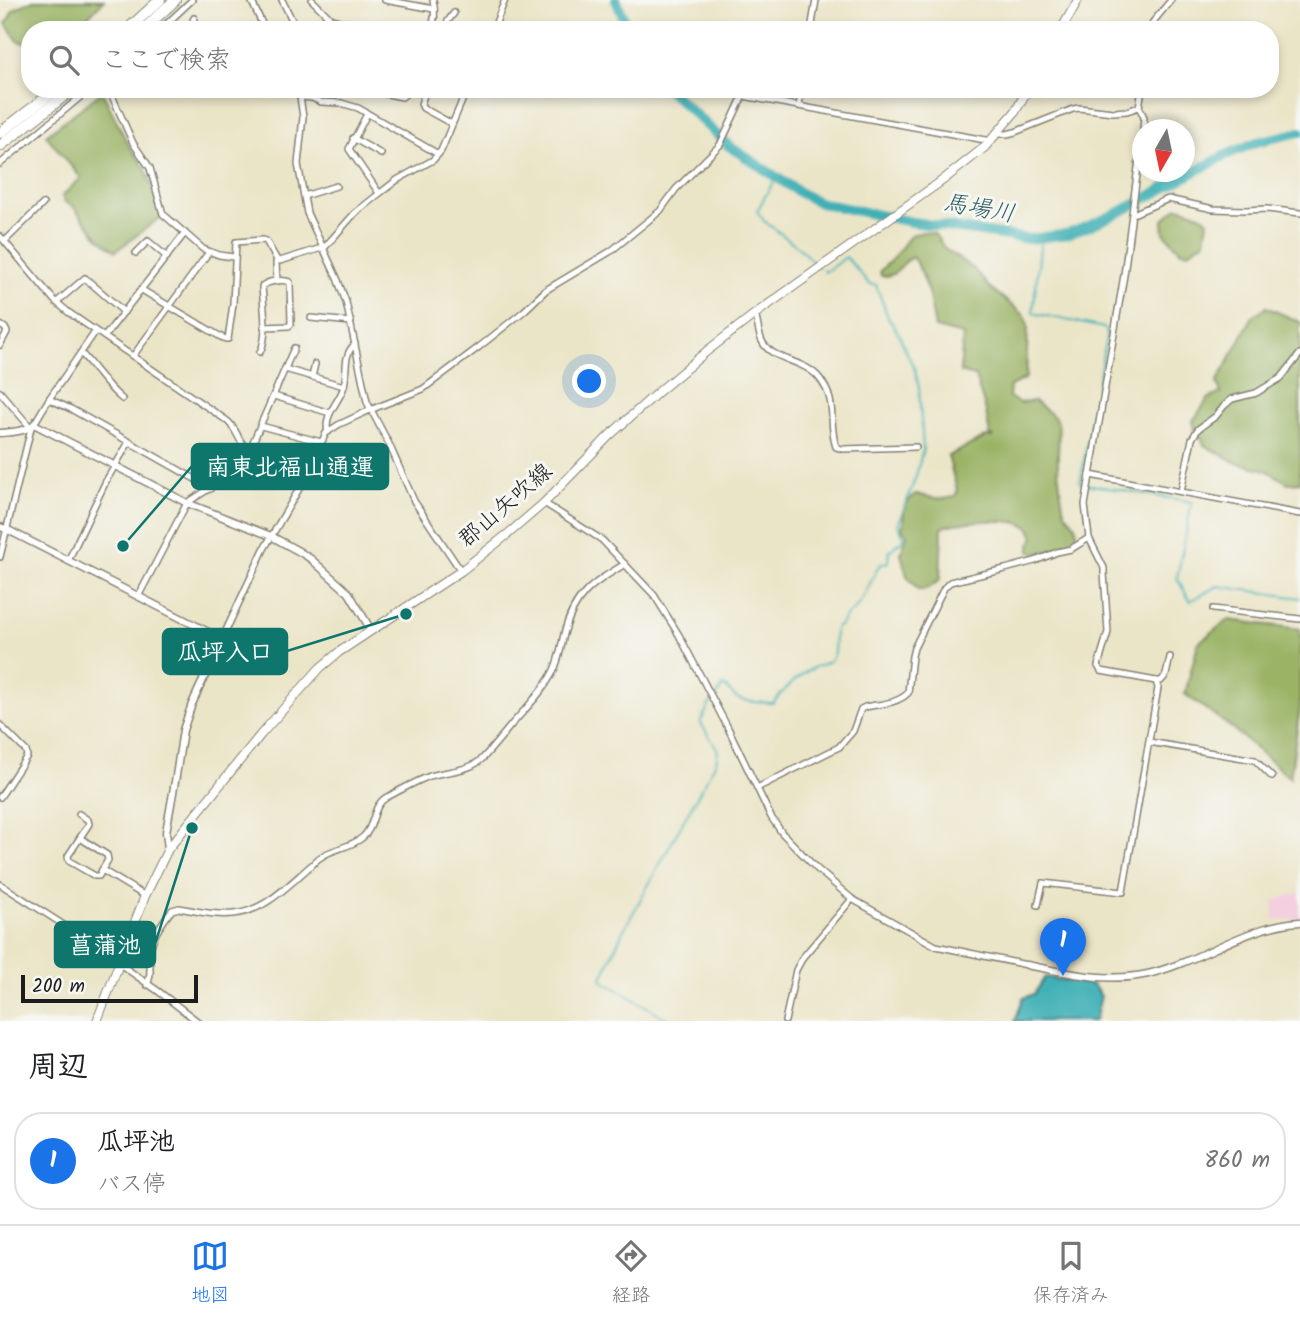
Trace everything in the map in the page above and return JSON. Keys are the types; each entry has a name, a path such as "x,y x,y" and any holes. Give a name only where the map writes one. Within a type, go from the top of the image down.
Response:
{"highway":[{"path":"137,21 160,0"},
{"path":"153,21 175,0"},
{"path":"0,133 45,98"},
{"path":"0,146 61,98"}],"main road":[{"path":"1066,21 1078,0"},
{"name":"郡山矢吹線","path":"97,1021 145,896 168,849 262,733 320,668 508,534 544,503 610,435 707,351 965,163 994,137 1023,98"}],"street":[{"path":"170,21 192,0"},
{"path":"254,0 262,21"},
{"path":"282,0 292,21"},
{"path":"312,0 336,21"},
{"path":"384,0 434,9"},
{"path":"433,0 433,21"},
{"path":"497,21 505,0"},
{"path":"812,21 816,0"},
{"path":"1154,21 1171,0"},
{"path":"448,21 454,13"},
{"path":"1,161 79,98"},
{"path":"113,98 130,137 150,168 163,214 209,252 234,257"},
{"path":"300,98 303,117 298,164 307,213 346,302 367,402 414,501 461,570"},
{"path":"312,98 358,108 438,154"},
{"path":"423,98 423,108 452,124"},
{"path":"142,290 228,339 233,304 236,242 263,240 277,260 283,261 322,248 355,213 397,180 433,160 463,98"},
{"path":"168,849 166,832 183,730 192,704 271,536 324,435 338,425 403,398 437,379 524,311 546,290 611,251 660,211 676,189 720,145 742,98"},
{"path":"755,98 994,137 1015,132 1073,109 1113,112 1139,107"},
{"path":"799,105 800,98"},
{"path":"1140,98 1139,107 1144,119"},
{"path":"367,114 349,145 350,152 379,194"},
{"path":"353,138 381,154"},
{"path":"1136,182 1124,275 1085,500 1089,538 1104,568 1108,627 1099,669 1161,681 1170,657"},
{"path":"304,197 336,186"},
{"path":"1133,212 1168,199 1213,209 1267,209 1300,213"},
{"path":"5,241 43,204"},
{"path":"105,336 185,233"},
{"path":"0,236 57,302 95,332 105,336 231,423 251,453 308,470"},
{"path":"136,253 148,241 167,257"},
{"path":"133,356 209,252"},
{"path":"276,281 277,260"},
{"path":"57,302 85,278 124,312"},
{"path":"260,352 264,345 262,286 276,281 290,282 291,324 264,327"},
{"path":"755,314 762,342 768,350 797,362 822,381 832,406 836,447 916,447"},
{"path":"311,318 351,323"},
{"path":"0,325 7,332 0,345"},
{"path":"0,557 3,528 33,426 95,332"},
{"path":"328,432 326,426 330,413 344,386 348,352 355,344"},
{"path":"139,596 187,503 229,476 251,453 253,442 295,348"},
{"path":"80,353 122,399"},
{"path":"1181,491 1192,439 1198,429 1216,416 1232,399 1256,393 1281,378 1300,354"},
{"path":"312,377 315,364"},
{"path":"336,365 346,365"},
{"path":"285,369 344,386"},
{"path":"0,392 33,426 187,503 271,536 311,559 343,587 371,630"},
{"path":"274,396 330,413"},
{"path":"49,399 210,489"},
{"path":"0,433 33,426"},
{"path":"261,426 321,442"},
{"path":"68,561 129,442"},
{"path":"1090,475 1300,514"},
{"path":"544,503 595,536 616,554 654,595 728,728 771,817 782,833 816,868 852,899 936,946 1104,978 1136,976 1164,969 1257,932 1300,922"},
{"path":"3,528 222,639"},
{"path":"757,788 839,747 853,731 861,709 905,697 908,693 914,648 944,588 950,582 1071,550 1089,538"},
{"path":"147,985 151,971 150,947 172,910 179,908 231,915 253,910 270,900 318,857 363,837 370,827 375,809 383,800 428,777 467,768 483,758 534,701 551,676 556,667 570,613 578,600 594,585 625,564"},
{"path":"1213,608 1300,619"},
{"path":"1038,905 1043,883 1123,892 1158,688 1156,681"},
{"path":"0,725 26,751 27,756 1,793"},
{"path":"1149,742 1255,760 1272,777"},
{"path":"79,814 88,820 89,824 68,856 69,861 99,876 108,860 107,856 80,838"},
{"path":"102,870 145,896"},
{"path":"0,884 49,915 197,1021"},
{"path":"785,1021 796,970 803,957 852,899"}],"shaded area":[{"path":"1300,892 1300,919 1274,920 1273,901"}],"green space":[{"path":"33,0 104,0 83,21 21,21 21,42 6,24 13,10"},
{"path":"94,98 105,98 129,146 145,168 162,216 116,251 99,238 74,207 65,202 62,196 81,178 46,135"},
{"path":"1177,207 1198,213 1208,221 1205,241 1189,252 1181,251 1164,233 1163,220"},
{"path":"934,233 945,249 974,269 988,286 1024,315 1028,326 1026,378 1010,386 1009,397 1019,403 1034,401 1058,423 1058,468 1063,506 1076,528 1077,540 1069,545 1035,554 1030,551 1034,537 1029,528 1021,524 985,521 942,528 940,580 922,590 907,576 901,554 907,535 902,529 905,505 915,494 941,499 956,495 948,456 986,437 994,437 990,435 975,376 960,372 963,335 935,328 928,291 917,264 912,257 896,272 881,276 880,271 911,235"},
{"path":"1266,307 1300,322 1300,482 1288,483 1266,470 1235,462 1204,445 1202,438 1195,436 1193,421 1208,399 1221,393 1217,382 1253,316"},
{"path":"1228,620 1300,629 1300,708 1290,778 1232,728 1185,694 1198,643"}],"water":[{"path":"1045,977 1093,985 1101,996 1095,1021 1015,1021 1023,998 1034,994"}],"waterway":[{"name":"馬場川","path":"616,0 625,21"},
{"name":"馬場川","path":"678,98 729,146 802,194 821,203 912,222 1029,239 1068,234 1089,226 1226,155 1257,142 1300,132"},
{"path":"776,177 757,211 764,221 797,246 818,267"},
{"path":"1041,238 1033,313 1104,328 1107,332 1080,483 1192,502 1177,578 1190,601 1218,586 1300,598"},
{"path":"715,698 723,686 740,700 773,703 804,673 830,661 834,653 835,628 855,609 877,569 888,562 889,551 904,537 898,525 923,449 919,388 915,370 888,317 876,285 869,284 846,257 825,272 823,270"},
{"path":"671,1021 602,978 622,933 716,762 718,750 701,724 711,702"}],"place":[{"name":"南東北福山通運","path":"123,546"},
{"name":"瓜坪入口","path":"406,614"},
{"name":"菖蒲池","path":"192,828"},
{"name":"瓜坪池","path":"1063,976"}]}
